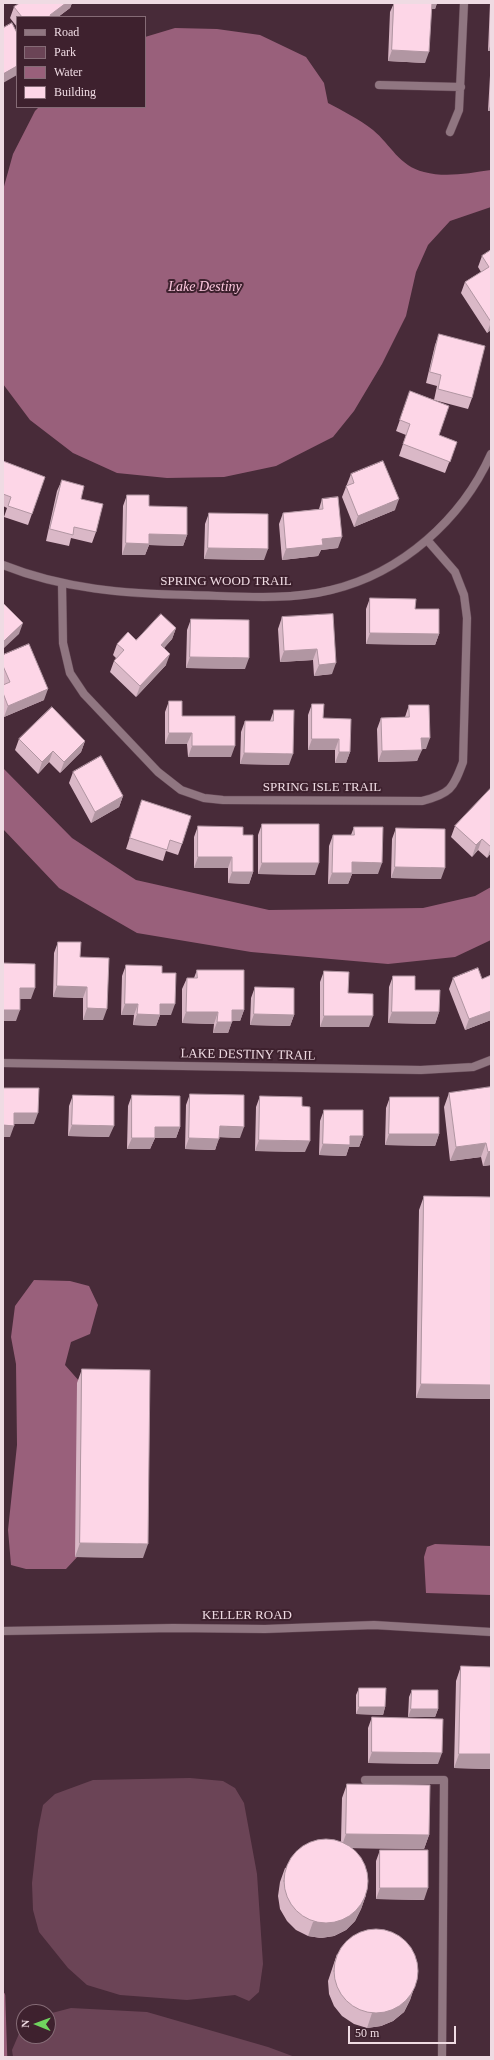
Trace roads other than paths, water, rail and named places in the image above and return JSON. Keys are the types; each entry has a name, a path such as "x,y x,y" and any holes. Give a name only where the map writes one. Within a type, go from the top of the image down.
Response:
{"street":[{"path":"450,132 459,110 464,3"},
{"path":"379,85 461,87"},
{"name":"SPRING WOOD TRAIL","path":"3,565 22,573 62,583 128,594 276,597 331,590 381,572 428,541 456,510 483,472 491,454"},
{"name":"SPRING ISLE TRAIL","path":"62,583 64,643 70,673 84,694 158,772 181,790 204,798 223,800 422,801 441,796 456,782 463,762 467,618 464,595 456,572 428,541"},
{"name":"LAKE DESTINY TRAIL","path":"3,1063 421,1070 473,1066 491,1060"},
{"name":"KELLER ROAD","path":"3,1631 174,1628 264,1629 374,1625 491,1632"},
{"path":"365,1780 444,1780 442,2057"}],"water":[{"name":"Lake Destiny","path":"175,28 217,29 260,35 306,57 324,83 328,103 357,119 373,130 408,165 424,172 441,175 466,174 491,170 491,207 450,221 428,245 416,272 406,316 382,364 354,411 333,437 276,466 224,477 167,478 117,473 73,453 30,420 3,384 3,190 13,154 35,111 38,108 146,108 146,37"},
{"path":"3,768 72,838 136,880 269,910 423,908 475,896 491,887 491,940 455,957 388,964 251,952 137,933 59,888 3,829"},
{"path":"34,1280 70,1281 89,1286 98,1305 90,1334 71,1342 65,1365 80,1382 79,1555 66,1569 26,1569 11,1565 8,1530 17,1445 16,1364 11,1337 15,1306"},
{"path":"435,1544 491,1546 491,1595 426,1593 424,1557 427,1547"}],"waterway":[{"path":"3,1995 5,2057"}]}
